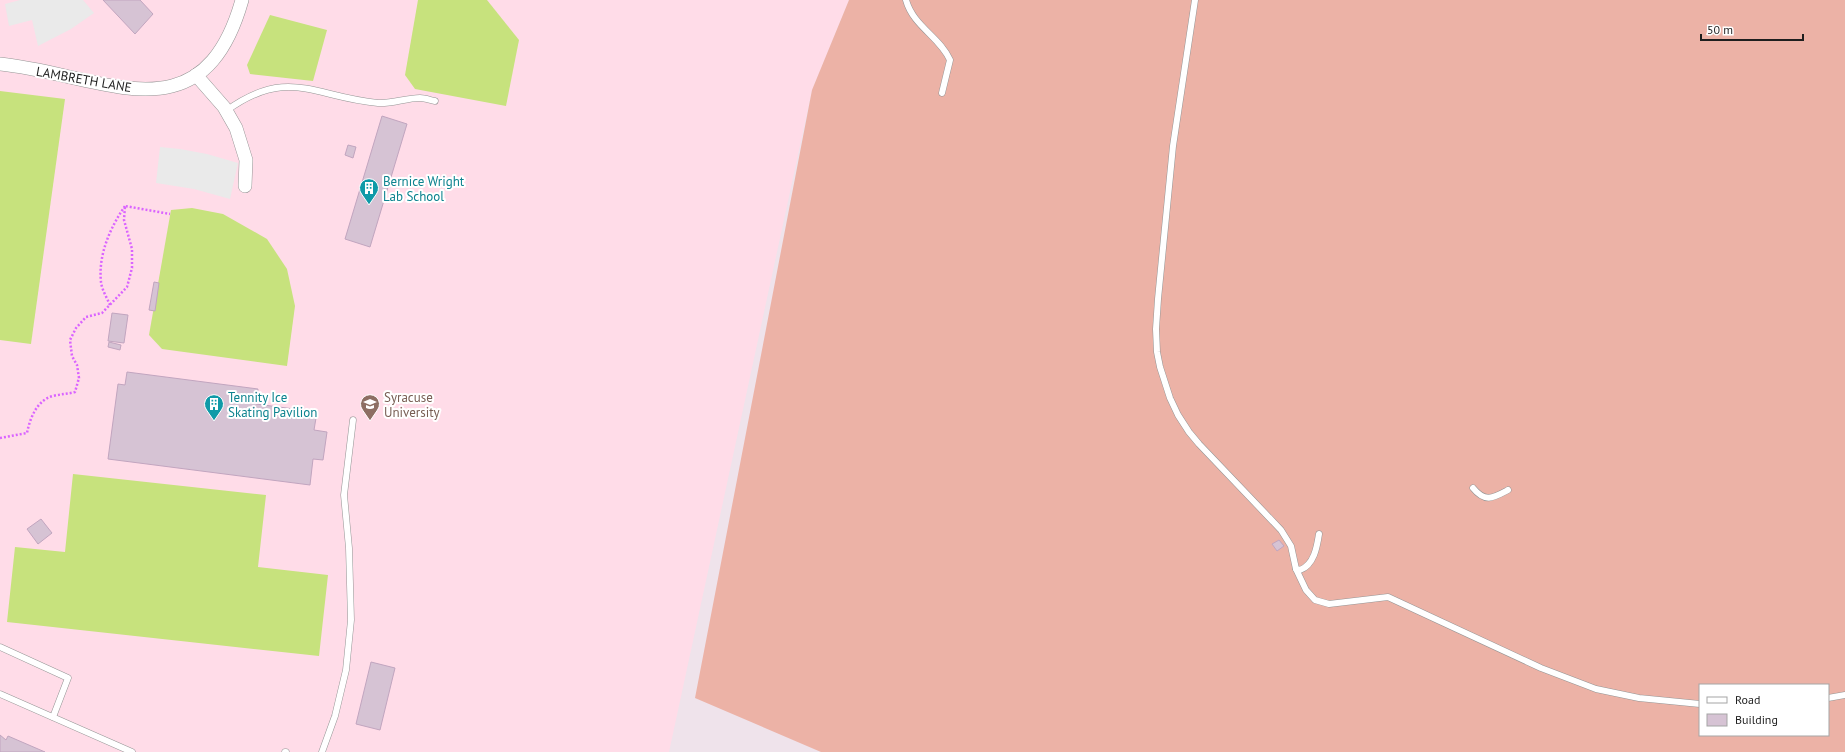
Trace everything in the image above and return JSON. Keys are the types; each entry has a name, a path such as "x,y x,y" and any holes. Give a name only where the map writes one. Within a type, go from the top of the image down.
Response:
{"street":[{"name":"LAMBRETH LANE","path":"0,64 131,89 161,89 182,83 207,67 222,48 235,24 242,0"},
{"path":"196,75 226,111 236,128 246,160 245,186"}],"lane":[{"path":"906,0 910,11 917,21 942,47 950,60 942,93"},
{"path":"1195,0 1173,146 1156,322 1158,359 1165,384 1178,415 1199,444 1281,530 1291,546 1296,569 1306,590 1315,600 1329,604 1388,597 1541,668 1583,684 1639,698 1699,704"},
{"path":"226,111 239,102 265,90 284,86 304,87 361,101 380,103 421,98 435,101"},
{"path":"322,752 335,716 346,670 351,620 349,548 344,495 353,420"},
{"path":"1473,488 1480,496 1490,498 1508,490"},
{"path":"1296,569 1300,570 1309,565 1316,550 1319,534"},
{"path":"0,647 68,678 53,717"},
{"path":"0,694 132,752"},
{"path":"1829,698 1845,695"}],"path":[{"path":"125,206 170,214"},
{"path":"0,438 27,433 28,425 36,409 44,400 76,392 79,378 77,365 72,356 70,340 76,328 86,317 102,313 127,287 132,268 132,249 124,220 125,206"},
{"path":"110,305 101,282 102,263 112,225 125,206"}],"shaded area":[{"name":"Syracuse University","path":"0,0 849,0 812,90 669,752 0,752"},
{"path":"20,0 83,0 94,13 71,29 38,46 32,20 9,26 5,4"},
{"path":"849,0 1845,0 1845,752 821,752 695,698 812,90"},
{"path":"160,147 207,154 238,163 230,199 194,189 156,183"}],"green space":[{"path":"418,0 487,0 519,40 506,106 415,89 405,75"},
{"path":"270,15 327,30 313,81 250,74 247,65"},
{"path":"0,91 65,99 31,344 0,340"},
{"path":"192,208 223,214 267,239 287,269 295,306 287,366 162,349 149,335 171,210"},
{"path":"73,474 266,495 258,567 328,575 319,656 7,622 15,547 65,552"}],"building":[{"path":"103,0 140,0 153,14 135,34"},
{"name":"Bernice Wright Lab School","path":"382,116 407,124 370,247 345,239"},
{"path":"348,145 356,147 353,158 345,155"},
{"path":"154,282 159,283 155,311 149,310"},
{"path":"112,313 128,315 124,343 108,341"},
{"path":"109,342 121,345 120,350 108,347"},
{"name":"Tennity Ice Skating Pavilion","path":"127,372 258,389 256,404 317,412 314,430 327,432 323,460 313,459 310,485 108,459 118,384 125,385"},
{"path":"41,519 52,533 38,544 27,529"},
{"path":"1279,540 1284,546 1277,551 1272,544"},
{"path":"371,662 395,668 380,730 356,724"},
{"path":"0,735 6,740 8,736 45,752 0,752"}],"place":[{"name":"Bernice Wright Lab School","path":"369,205"},
{"name":"Tennity Ice Skating Pavilion","path":"214,421"},
{"name":"Syracuse University","path":"370,421"}]}
